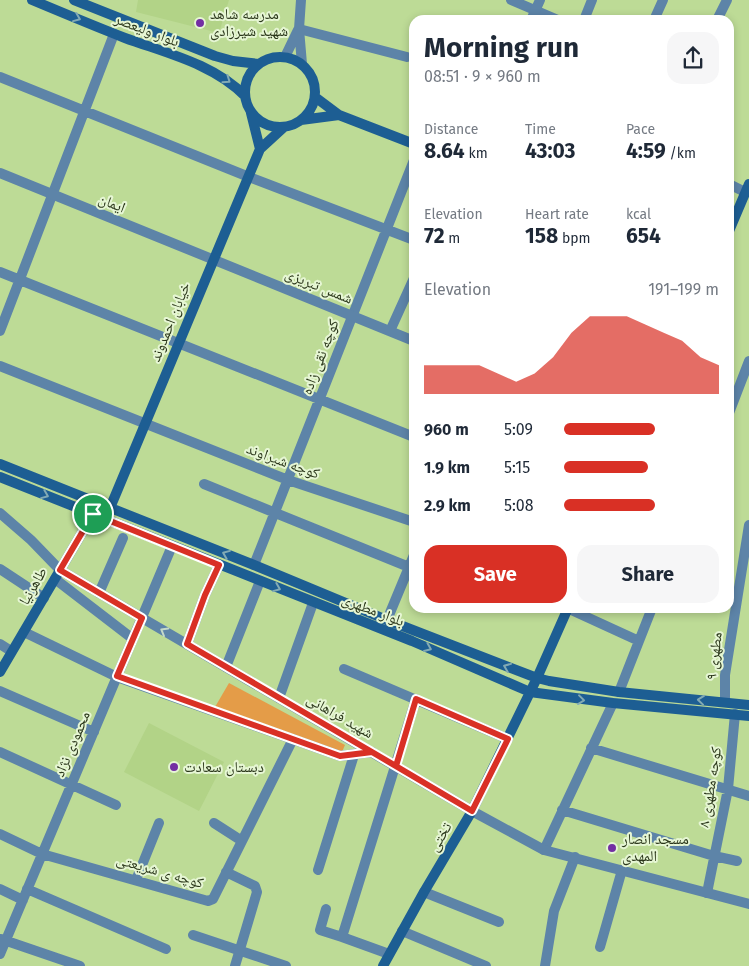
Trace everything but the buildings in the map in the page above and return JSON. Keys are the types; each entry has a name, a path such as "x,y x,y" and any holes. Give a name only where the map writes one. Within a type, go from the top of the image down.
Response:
{"main road":[{"name":"بلوار ولیعصر","path":"32,0 114,34 208,69 229,81 245,96"},
{"name":"بلوار ولیعصر","path":"74,0 216,56 233,61 259,64"},
{"path":"301,120 313,106 315,97 313,79 302,64 285,57 276,57 259,64 247,78 245,96 252,113 260,149 284,127 301,120 340,116"},
{"path":"315,97 340,116 409,142"},
{"path":"252,113 266,124 284,127"},
{"name":"خیابان احمدوند","path":"110,508 260,149"},
{"path":"734,219 747,188"},
{"name":"بلوار مطهری","path":"0,464 387,620 549,682 619,692 749,705"},
{"name":"بلوار مطهری","path":"0,477 412,641 530,692 613,703 749,716"},
{"path":"93,514 110,508"},
{"name":"طاهرنیا","path":"0,672 93,514"},
{"name":"تختی","path":"383,966 472,811 537,678 565,613"}],"street":[{"path":"301,0 298,29 302,64"},
{"path":"511,0 533,15 540,0"},
{"path":"586,15 592,0"},
{"path":"656,15 663,0"},
{"path":"720,15 727,0"},
{"path":"285,57 298,29"},
{"path":"298,29 407,58"},
{"path":"0,331 114,34"},
{"path":"0,77 248,177 409,238"},
{"name":"کوچه نقی زاده","path":"254,565 409,172"},
{"name":"ایمان","path":"0,174 212,260"},
{"path":"734,185 747,188"},
{"name":"شمس تبریزی","path":"212,260 409,339"},
{"path":"0,272 409,435"},
{"path":"390,331 409,289"},
{"path":"734,400 749,361"},
{"name":"کوچه شیراوند","path":"0,366 288,480 409,520"},
{"path":"204,484 409,567 387,620"},
{"path":"0,513 31,540 57,574 133,639"},
{"name":"مطهری ۹","path":"725,702 725,675 749,525"},
{"path":"99,593 123,538"},
{"name":"محمودی نژاد","path":"0,954 3,939 23,900 172,546"},
{"path":"187,644 205,595 219,565"},
{"path":"0,569 44,598"},
{"name":"شهید فراهانی","path":"57,574 99,593 372,752"},
{"path":"226,667 260,581"},
{"path":"279,698 313,603"},
{"path":"578,613 639,641"},
{"path":"619,692 650,613"},
{"name":"شهید فراهانی","path":"24,632 117,676 340,756 372,752"},
{"path":"0,644 12,651"},
{"path":"344,669 508,739"},
{"path":"0,692 94,732"},
{"path":"342,936 416,699"},
{"path":"544,850 613,703"},
{"name":"کوچه مطهری ۸","path":"707,893 728,789 735,714"},
{"name":"کوچه ی شریعتی","path":"0,834 42,854 208,901 213,899 294,739"},
{"path":"591,748 749,796"},
{"path":"0,752 116,805"},
{"path":"372,752 472,811 544,850 749,904"},
{"path":"318,870 354,755"},
{"path":"562,810 714,856 737,861"},
{"path":"136,880 159,823"},
{"path":"214,823 242,841"},
{"path":"545,966 554,911 575,857"},
{"path":"600,948 622,870"},
{"path":"226,872 255,886 257,892 235,966"},
{"path":"0,889 23,900"},
{"path":"27,889 166,949"},
{"path":"424,892 499,922"},
{"path":"326,909 320,930 342,936 389,954"},
{"path":"402,931 486,966"},
{"path":"193,935 286,966"},
{"path":"3,939 80,966"}],"shaded area":[{"name":"مدرسه شاهد شهید شیرزادی","path":"138,0 229,0 219,33 136,12"},
{"path":"229,683 345,745 342,752 215,707"},
{"name":"دبستان سعادت","path":"149,723 224,762 199,811 124,772"}],"place":[{"name":"مدرسه شاهد شهید شیرزادی","path":"200,23"},
{"name":"دبستان سعادت","path":"174,767"},
{"name":"مسجد انصار المهدی","path":"612,848"}],"route":[{"path":"93,514 219,565 205,595 187,644 396,766 416,699 508,739 472,811 434,789 372,752 354,755 340,756 117,676 142,618 60,570 93,514"}]}
